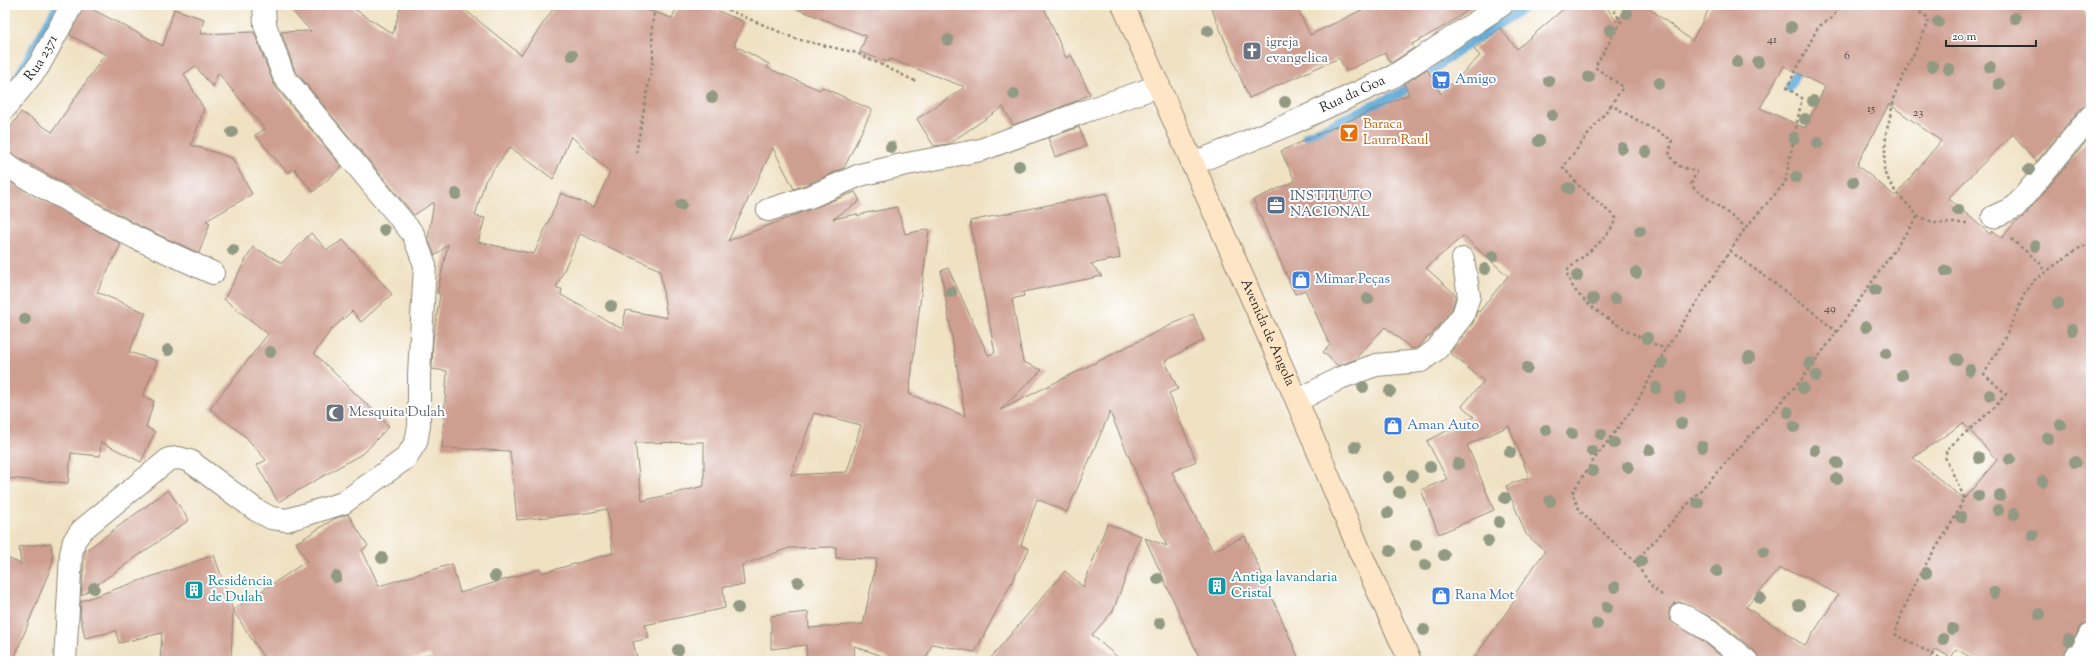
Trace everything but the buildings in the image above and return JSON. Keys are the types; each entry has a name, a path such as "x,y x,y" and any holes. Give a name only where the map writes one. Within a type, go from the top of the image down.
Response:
{"main road":[{"name":"Avenida de Angola","path":"1123,5 1297,401 1361,554 1410,661"}],"street":[{"name":"Rua 2371","path":"5,108 38,67 72,5"},
{"path":"65,661 71,554 74,541 82,530 170,459 179,458 190,460 256,510 271,518 287,520 342,503 406,458 416,442 420,426 419,374 425,265 413,234 284,77 265,25 264,5"},
{"name":"Rua da Goa","path":"1192,164 1290,124 1394,76 1502,5"},
{"path":"768,210 812,196 860,175 902,165 981,150 1083,112 1159,86"},
{"path":"1992,217 2015,206 2091,116"},
{"path":"5,164 24,177 136,238 213,273"},
{"path":"1297,401 1340,378 1376,365 1421,361 1437,349 1463,315 1469,296 1463,259"},
{"path":"1681,614 1710,631 1747,661"},
{"path":"2073,661 2091,634"}],"path":[{"path":"636,153 653,59 652,27 655,5"},
{"path":"717,5 796,39 857,54 915,81"},
{"path":"1611,5 1621,22 1595,67 1623,87 1563,167 1578,185 1616,218 1603,241 1575,262 1567,271 1567,275 1570,282 1583,299 1597,311 1646,341 1666,350"},
{"path":"1681,614 1653,588 1635,562 1580,511 1572,493 1595,458 1634,407 1666,350 1746,228 1785,183 1802,98 1787,88 1818,27 1833,17 1840,5"},
{"path":"1910,5 1928,18 1928,24 1896,91 1886,134 1884,172 1894,191 1918,216 1935,223 1962,224 1992,217 2001,231 2040,263 2044,272"},
{"path":"1611,105 1672,140 1669,156 1679,166 1697,172 1691,184 1694,188 1746,228"},
{"path":"1635,562 1802,379 1837,332 1918,216"},
{"path":"1945,661 1895,634 1907,600 1922,570 1949,529 1964,497 1945,458 1947,449 1994,408 2006,394 1984,374 2006,336 2032,282 2076,250 2091,243"},
{"path":"1730,252 1809,309 1837,332"}],"waterway":[{"path":"16,80 58,5"},
{"path":"1306,136 1400,93 1465,46 1529,5"},
{"path":"1789,88 1802,62"}],"place":[{"name":"igreja evangelica","path":"1252,51"},
{"name":"Amigo","path":"1441,80"},
{"name":"Baraca Laura Raul","path":"1349,133"},
{"name":"INSTITUTO NACIONAL","path":"1276,205"},
{"name":"Mimar Peças","path":"1301,280"},
{"name":"Mesquita Dulah","path":"335,413"},
{"name":"Aman Auto","path":"1393,426"},
{"name":"Antiga lavandaria Cristal","path":"1217,586"},
{"name":"Residência de Dulah","path":"194,590"},
{"name":"Rana Mot","path":"1441,596"}]}
